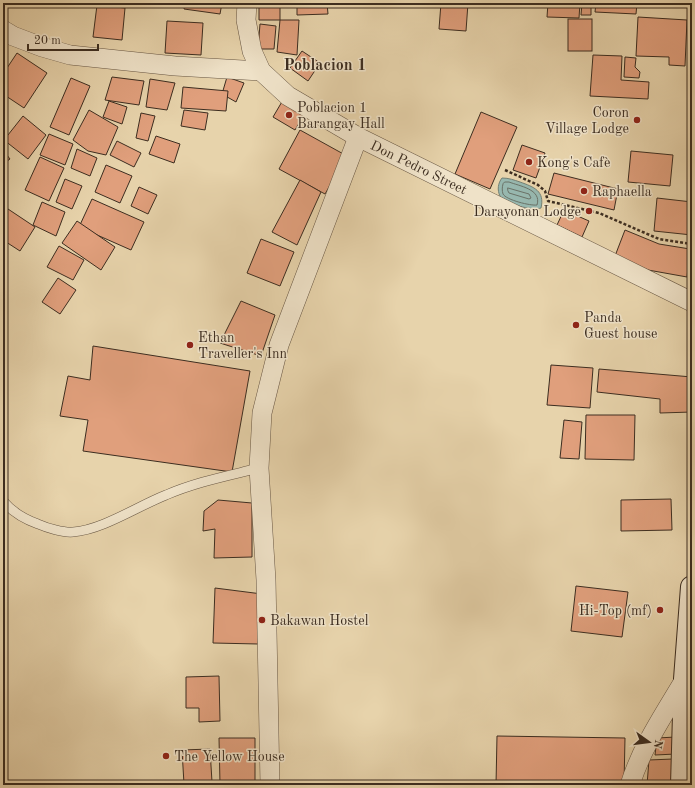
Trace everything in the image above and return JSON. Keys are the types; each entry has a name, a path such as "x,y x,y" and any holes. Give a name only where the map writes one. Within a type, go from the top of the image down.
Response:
{"main road":[{"path":"682,785 692,587"}],"street":[{"name":"Don Pedro Street","path":"247,3 246,20 252,51 261,71 288,96 358,137 692,302"},
{"path":"3,30 13,36 42,47 70,55 175,66 261,71"},
{"path":"270,785 266,580 259,468 262,413 279,345 358,137"},
{"path":"630,785 636,765 648,740 687,688"}],"lane":[{"path":"3,501 10,509 25,519 47,528 72,533 99,526 166,494 198,483 259,468"}],"path":[{"path":"505,170 538,185 545,191 548,201 599,213 659,239 692,244"}],"water":[{"path":"502,178 520,182 537,190 541,197 541,208 532,209 519,206 503,199 499,194 498,189"}],"building":[{"path":"185,3 222,3 220,14 184,9"},
{"path":"297,3 327,3 328,14 297,15"},
{"path":"441,3 468,3 466,31 439,29"},
{"path":"548,3 580,3 579,18 547,17"},
{"path":"582,3 591,3 591,15 581,15"},
{"path":"596,3 637,3 636,14 595,12"},
{"path":"97,5 125,8 122,40 93,37"},
{"path":"280,6 280,20 259,20 259,7"},
{"path":"638,17 687,20 685,66 669,65 669,57 636,56"},
{"path":"568,19 592,19 592,51 568,51"},
{"path":"280,20 299,20 297,55 277,52"},
{"path":"167,21 203,23 201,55 165,53"},
{"path":"260,24 276,26 274,49 258,49"},
{"path":"302,51 320,63 308,81 290,68"},
{"path":"17,53 47,73 24,108 3,94 3,74"},
{"path":"593,55 622,56 621,80 649,82 648,99 590,96"},
{"path":"625,57 636,58 635,67 640,72 639,78 624,77"},
{"path":"112,77 144,81 139,105 105,100"},
{"path":"227,77 244,83 236,102 222,94"},
{"path":"71,78 90,86 69,135 50,127"},
{"path":"150,79 175,83 167,110 146,107"},
{"path":"183,87 228,91 226,111 181,108"},
{"name":"Poblacion 1 Barangay Hall","path":"283,100 305,113 295,130 273,117"},
{"path":"109,101 127,107 122,124 103,117"},
{"path":"89,110 118,127 106,155 88,151 73,140"},
{"path":"184,110 208,113 205,130 181,126"},
{"path":"481,112 517,127 490,189 455,174"},
{"path":"141,113 155,116 148,141 136,138"},
{"path":"23,116 46,135 28,159 4,140"},
{"path":"300,130 347,156 325,194 279,169"},
{"path":"49,134 73,144 65,165 40,155"},
{"path":"156,136 180,144 174,163 149,154"},
{"path":"117,141 141,153 134,167 110,155"},
{"name":"Kong's Cafè","path":"522,145 545,153 536,178 513,170"},
{"path":"77,149 97,158 90,176 71,168"},
{"path":"3,150 10,159 3,164"},
{"path":"631,151 673,155 670,186 628,182"},
{"path":"40,157 64,168 49,201 25,190"},
{"path":"106,165 132,176 120,203 95,192"},
{"name":"Raphaella","path":"554,173 618,189 614,210 548,194"},
{"path":"65,179 82,186 72,209 56,202"},
{"path":"300,180 321,192 297,245 272,232"},
{"path":"139,187 157,195 148,214 131,206"},
{"path":"657,198 692,202 692,235 654,231"},
{"path":"92,199 144,222 131,250 79,227"},
{"path":"42,202 65,212 56,236 33,225"},
{"path":"8,209 35,227 20,251 3,240 3,217"},
{"path":"564,210 589,221 582,237 557,225"},
{"path":"77,221 115,247 101,270 62,243"},
{"path":"625,230 659,244 690,249 687,277 648,270 615,256"},
{"path":"261,239 294,252 280,286 247,273"},
{"path":"59,246 84,260 73,280 47,267"},
{"path":"58,278 76,290 60,314 42,302"},
{"path":"241,301 275,315 261,356 220,343"},
{"path":"93,346 250,371 232,472 83,451 88,420 60,416 68,376 90,380"},
{"path":"551,365 593,368 590,408 547,405"},
{"path":"599,369 692,377 692,412 660,413 660,399 597,392"},
{"path":"586,415 635,415 634,460 585,459"},
{"path":"564,420 582,422 579,459 560,458"},
{"path":"671,499 672,530 621,531 621,500"},
{"path":"218,500 252,503 252,557 214,558 215,529 203,531 204,511"},
{"path":"576,586 628,592 622,637 571,631"},
{"path":"215,588 262,594 258,644 213,643"},
{"path":"219,676 220,721 199,722 199,708 186,708 186,677"},
{"path":"497,736 625,738 624,785 496,785"},
{"path":"676,737 676,754 655,755 657,738"},
{"path":"219,738 255,738 255,783 220,784"},
{"path":"210,749 212,782 184,784 182,750"},
{"path":"673,759 672,785 647,785 649,760"},
{"path":"285,782 306,782 306,785 285,785"}],"place":[{"name":"Poblacion 1 Barangay Hall","path":"289,115"},
{"name":"Coron Village Lodge","path":"637,120"},
{"name":"Kong's Cafè","path":"529,162"},
{"name":"Raphaella","path":"584,191"},
{"name":"Darayonan Lodge","path":"589,211"},
{"name":"Panda Guest house","path":"576,325"},
{"name":"Ethan Traveller's Inn","path":"190,345"},
{"name":"Hi-Top (mf)","path":"660,610"},
{"name":"Bakawan Hostel","path":"262,620"},
{"name":"The Yellow House","path":"166,756"}],"district":[{"name":"Poblacion 1","path":"325,64"}]}
